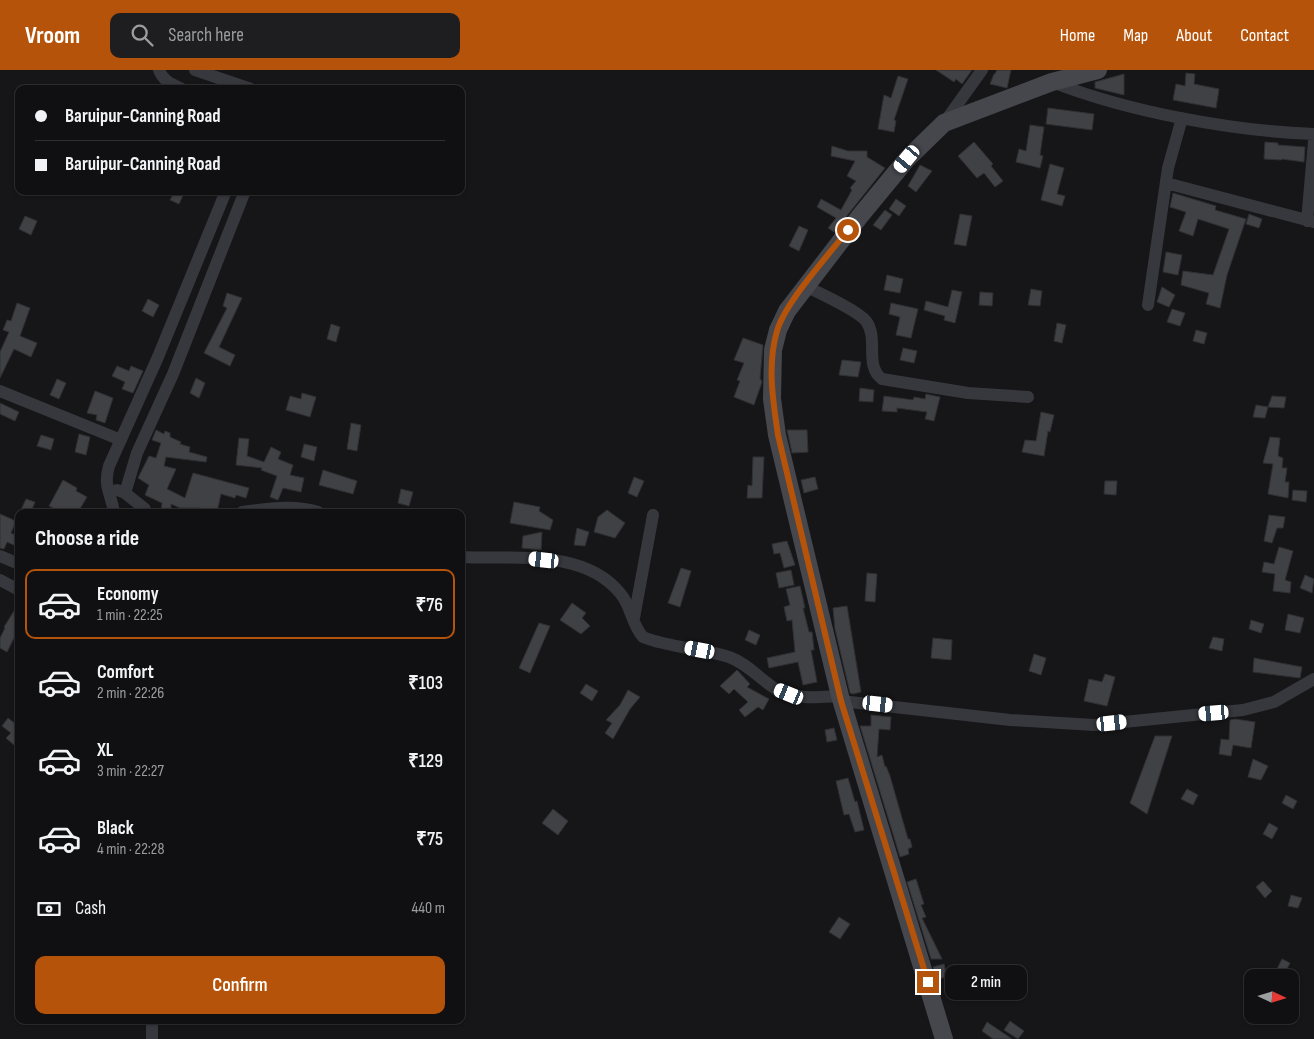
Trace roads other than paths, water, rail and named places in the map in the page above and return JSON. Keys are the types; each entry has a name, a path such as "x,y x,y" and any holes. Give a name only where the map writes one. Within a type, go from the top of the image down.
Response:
{"main road":[{"path":"944,1039 840,698 778,435 772,399 773,350 778,330 786,311 907,159 944,123 1052,82 1098,70"}],"street":[{"path":"159,70 167,82 173,85"},
{"path":"195,70 239,85"},
{"path":"944,123 982,70"},
{"path":"1052,82 1079,92 1182,118 1259,130 1314,134"},
{"path":"1148,305 1166,183 1172,152 1182,118"},
{"path":"1166,183 1311,222 1314,141"},
{"path":"113,509 106,486 109,466 158,357 224,195"},
{"path":"125,493 137,453 173,374 243,195"},
{"path":"805,286 865,321 870,332 876,373 882,379 968,393 1028,397"},
{"path":"0,390 121,440"},
{"path":"106,486 125,493 146,509"},
{"path":"282,509 301,509"},
{"path":"633,623 652,515"},
{"path":"0,556 15,562"},
{"path":"465,557 533,558 570,564 608,582 621,594 629,606 633,623 643,637 731,658 751,669 778,690 789,694 840,698 1010,720 1094,725 1243,710 1274,702 1314,679"},
{"path":"0,580 15,588"},
{"path":"152,1024 152,1039"}]}
